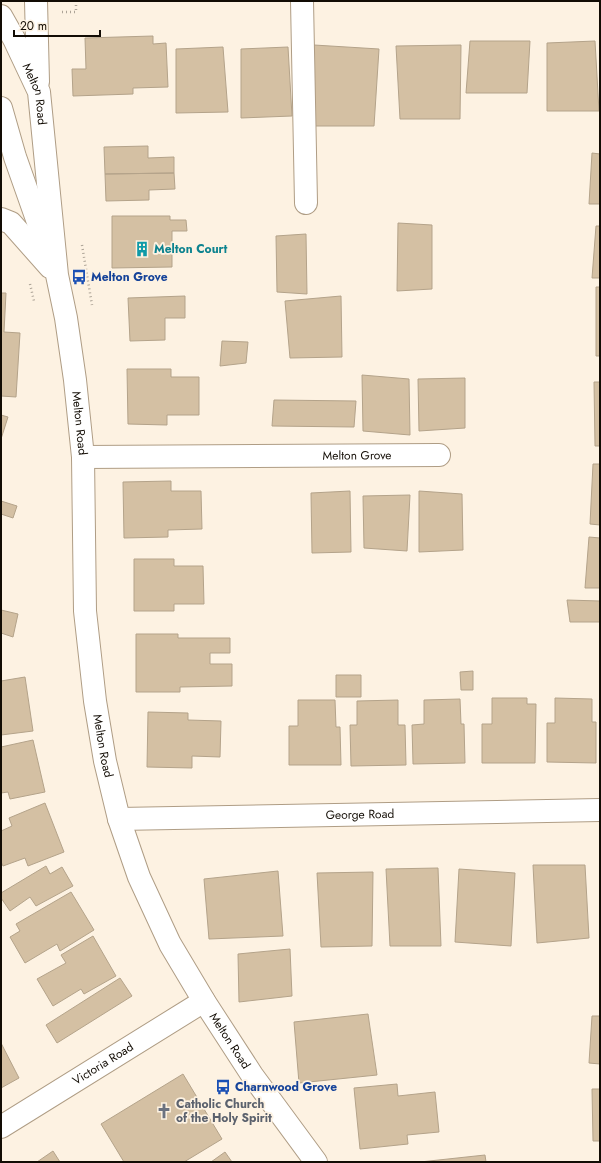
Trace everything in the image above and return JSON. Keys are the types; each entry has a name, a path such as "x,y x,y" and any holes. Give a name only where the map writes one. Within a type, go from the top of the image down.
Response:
{"main road":[{"path":"36,1 39,92"},
{"path":"302,1 306,203"},
{"name":"Melton Road","path":"1,16 14,39 39,92 57,275 66,318 75,380 82,457 85,611 95,701 103,753 119,819 139,877 170,944 204,1001 252,1075 316,1162"},
{"name":"Melton Road","path":"1,108 15,157 57,275"},
{"path":"1,219 11,223 57,275"},
{"name":"Melton Grove","path":"82,457 439,455"},
{"name":"George Road","path":"119,819 600,810"},
{"name":"Victoria Road","path":"1,1127 204,1001"}],"path":[{"path":"56,12 76,12 76,1"},
{"path":"82,243 92,307"}],"building":[{"path":"153,36 153,44 166,43 168,87 133,88 133,94 73,96 72,69 86,69 85,38"},
{"path":"470,41 530,41 527,93 466,93"},
{"path":"595,41 599,111 547,111 547,43"},
{"path":"314,45 379,49 374,126 309,126"},
{"path":"461,45 460,119 400,119 396,46"},
{"path":"223,47 228,112 176,113 176,49"},
{"path":"288,47 292,116 241,118 241,49"},
{"path":"148,146 148,158 174,157 174,173 105,174 104,147"},
{"path":"592,153 600,154 600,204 589,204"},
{"path":"174,173 175,189 149,190 149,200 106,201 105,174"},
{"name":"Melton Court","path":"112,216 170,216 170,220 186,220 187,231 172,231 172,267 112,268"},
{"path":"398,223 432,225 432,289 397,291"},
{"path":"596,226 600,226 600,278 592,278"},
{"path":"306,234 307,294 277,292 276,236"},
{"path":"596,287 600,287 600,356 596,356"},
{"path":"1,293 6,293 4,332 20,333 16,397 1,396"},
{"path":"185,296 185,318 165,318 165,340 130,341 128,298"},
{"path":"341,296 342,357 290,358 285,301"},
{"path":"222,341 248,342 246,363 220,366"},
{"path":"127,369 171,369 171,377 199,377 199,415 167,415 167,425 128,424"},
{"path":"362,375 409,379 410,435 363,431"},
{"path":"465,378 465,428 419,431 418,379"},
{"path":"594,382 600,382 600,446 595,446"},
{"path":"274,400 356,401 354,427 272,426"},
{"path":"1,415 8,417 1,439"},
{"path":"593,464 600,464 600,525 590,524"},
{"path":"171,481 171,491 201,491 202,529 168,530 168,537 124,538 123,482"},
{"path":"350,491 351,552 312,553 311,493"},
{"path":"419,491 462,494 463,550 419,552"},
{"path":"410,495 407,551 364,548 363,496"},
{"path":"1,501 17,506 13,518 1,514"},
{"path":"589,537 600,538 600,588 585,588"},
{"path":"134,559 174,559 174,566 203,566 204,604 174,604 174,611 134,611"},
{"path":"567,600 600,601 600,622 570,622"},
{"path":"1,610 18,614 13,637 1,633"},
{"path":"136,634 178,634 178,638 230,638 230,653 210,653 210,664 232,664 232,686 180,687 180,692 136,692"},
{"path":"473,671 473,690 461,690 460,672"},
{"path":"336,675 361,675 361,697 336,697"},
{"path":"25,677 33,731 1,735 1,681"},
{"path":"492,698 527,698 527,704 536,704 535,763 482,763 482,724 492,724"},
{"path":"555,698 592,699 592,722 596,722 596,763 547,762 547,723 555,723"},
{"path":"460,699 461,724 464,724 465,763 413,764 412,725 424,724 424,700"},
{"path":"298,700 335,700 336,727 340,727 341,765 289,765 289,726 298,726"},
{"path":"398,700 398,725 405,725 406,765 351,766 350,725 357,725 357,701"},
{"path":"148,712 188,713 188,720 221,721 220,757 192,756 192,768 147,767"},
{"path":"33,740 45,792 10,799 8,792 1,793 1,747"},
{"path":"45,803 64,852 28,866 25,858 3,866 1,862 1,831 12,826 9,818"},
{"path":"533,865 585,865 589,938 537,943"},
{"path":"46,866 50,874 62,867 73,886 36,906 30,897 10,911 1,898 1,893"},
{"path":"438,868 441,946 390,946 386,869"},
{"path":"459,869 515,873 511,946 455,942"},
{"path":"278,871 283,936 209,939 204,879"},
{"path":"373,872 372,946 321,947 317,873"},
{"path":"71,892 94,930 60,951 57,944 25,963 10,937 20,931 16,924"},
{"path":"93,936 116,976 84,994 81,989 53,1006 37,979 66,963 61,955"},
{"path":"290,949 292,996 239,1002 238,954"},
{"path":"120,978 132,996 57,1043 46,1025"},
{"path":"368,1014 377,1075 299,1083 294,1022"},
{"path":"592,1016 600,1016 600,1064 589,1063"},
{"path":"1,1043 19,1078 1,1088"},
{"name":"Catholic Church of the Holy Spirit","path":"183,1074 222,1139 184,1162 124,1162 101,1124"},
{"path":"397,1084 398,1096 435,1092 439,1132 407,1135 408,1144 360,1149 354,1088"},
{"path":"592,1089 600,1089 600,1141 593,1141"},
{"path":"53,1151 60,1162 37,1162"},
{"path":"225,1152 232,1162 211,1162"},
{"path":"485,1155 486,1162 420,1162"}],"place":[{"name":"Melton Court","path":"142,249"},
{"name":"Melton Grove","path":"79,277"},
{"name":"Charnwood Grove","path":"223,1087"},
{"name":"Catholic Church of the Holy Spirit","path":"164,1111"}]}
